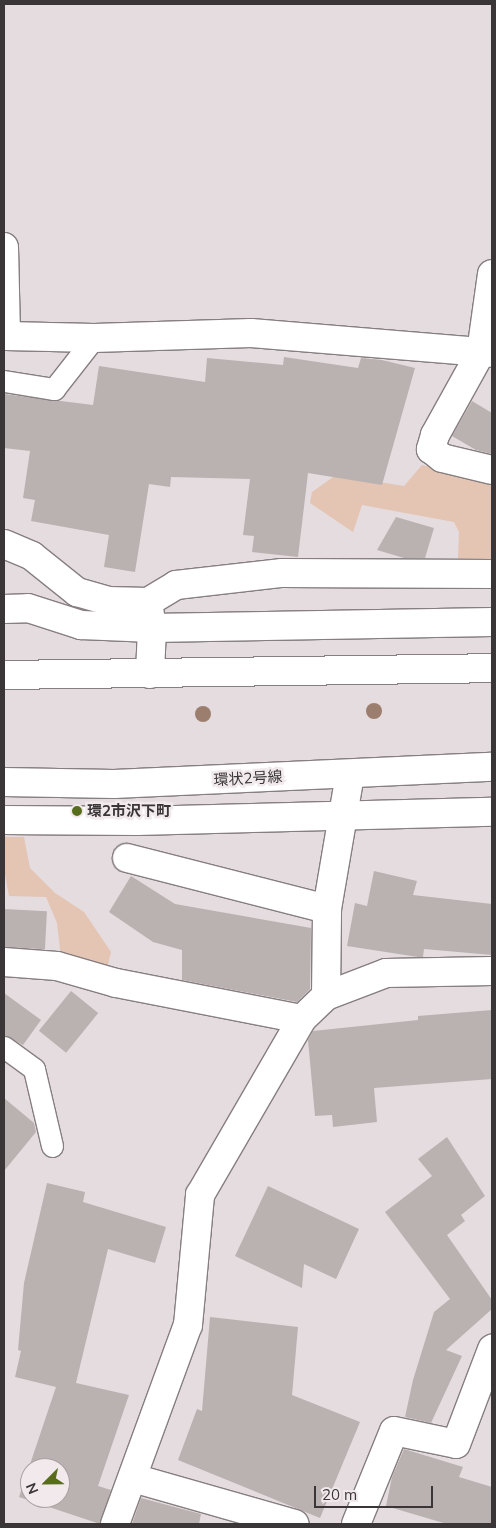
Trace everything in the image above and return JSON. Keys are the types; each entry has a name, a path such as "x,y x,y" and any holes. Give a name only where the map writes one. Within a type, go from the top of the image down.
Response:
{"street":[{"path":"4,247 6,336 94,338 251,333 487,353"},
{"path":"492,274 487,353 435,435 431,449 442,458 492,470"},
{"path":"4,544 32,556 77,592 150,615"},
{"path":"150,674 150,615 176,585 282,573 492,574"},
{"path":"4,609 28,608 81,625 150,615 492,622"},
{"path":"4,675 492,668"},
{"name":"環状2号線","path":"4,782 114,784 492,767"},
{"path":"326,996 327,909 350,774"},
{"path":"4,820 342,817 492,812"},
{"path":"127,858 327,909"},
{"path":"4,962 57,966 116,983 302,1020"},
{"path":"115,1524 188,1325 200,1196 302,1020 326,996 386,973 492,971"},
{"path":"356,1524 394,1431 456,1444 492,1349"},
{"path":"133,1478 295,1524"}],"lane":[{"path":"4,381 54,390 94,338"},
{"path":"4,1047 34,1069 52,1146"}],"shaded area":[{"path":"422,465 492,483 492,559 458,559 459,532 454,522 362,505 353,532 310,503 312,492 336,475 404,486"},
{"path":"4,837 24,837 30,868 55,893 84,912 111,952 106,973 61,958 57,923 46,897 9,896 4,869"}],"building":[{"path":"284,357 358,368 361,358 382,360 415,368 382,485 308,473 298,557 252,552 254,536 243,535 250,479 171,477 170,487 149,484 135,572 104,567 109,535 31,521 35,500 23,498 30,451 4,448 4,394 93,405 99,366 205,382 207,358 283,365"},
{"path":"472,401 492,413 492,454 476,450 452,436"},
{"path":"396,517 434,528 425,558 404,558 377,550"},
{"path":"374,871 417,881 413,895 492,904 492,955 424,949 423,957 418,957 347,946 355,903 367,906"},
{"path":"131,876 175,904 311,928 310,989 297,1002 182,980 182,950 153,942 109,912"},
{"path":"4,909 47,911 45,949 4,947"},
{"path":"71,991 98,1013 66,1053 39,1031"},
{"path":"4,993 41,1020 23,1045 4,1035"},
{"path":"492,1010 492,1079 374,1088 377,1122 333,1127 332,1115 315,1116 308,1040 313,1031 418,1020 418,1016"},
{"path":"4,1098 34,1123 36,1132 4,1171"},
{"path":"447,1137 485,1196 461,1215 465,1221 447,1235 492,1300 492,1309 446,1350 462,1356 431,1423 405,1417 413,1380 434,1312 450,1299 385,1212 432,1176 418,1159"},
{"path":"47,1183 85,1192 83,1202 166,1227 155,1263 108,1249 76,1383 129,1395 98,1486 111,1490 100,1524 52,1508 70,1508 70,1458 32,1458 56,1387 15,1377 21,1351 18,1350 24,1283"},
{"path":"268,1186 359,1229 336,1279 304,1264 302,1288 235,1256"},
{"path":"210,1317 298,1327 292,1395 360,1422 320,1518 178,1460 197,1409 202,1411"},
{"path":"404,1449 463,1467 459,1477 492,1487 492,1524 447,1524 386,1506 392,1477"},
{"path":"141,1498 201,1514 199,1524 132,1524"}],"place":[{"name":"環2市沢下町","path":"77,811"}]}
